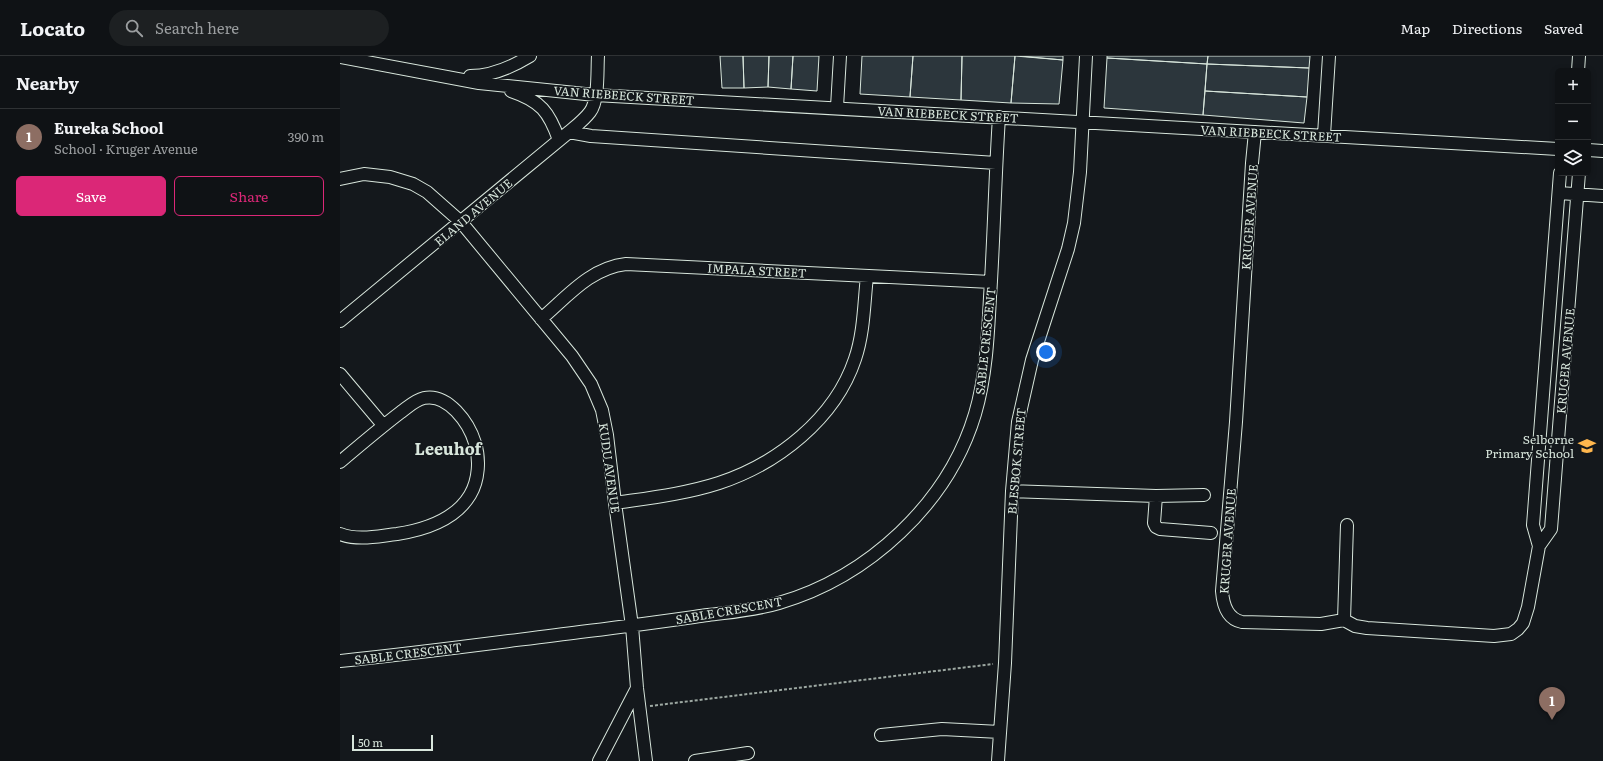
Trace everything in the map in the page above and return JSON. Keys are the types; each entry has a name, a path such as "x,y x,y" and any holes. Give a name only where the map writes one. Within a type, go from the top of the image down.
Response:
{"street":[{"path":"442,77 480,76 507,68 530,56"},
{"name":"ELAND AVENUE","path":"340,320 461,222 569,132 590,112 595,95 598,56"},
{"path":"837,108 840,56"},
{"name":"BLESBOK STREET","path":"998,761 1005,663 1012,491 1020,408 1032,360 1068,249 1074,223 1080,172 1086,56"},
{"path":"1324,135 1329,56"},
{"path":"1578,68 1579,56"},
{"name":"VAN RIEBEECK STREET","path":"340,57 442,77 488,84 595,95 1555,149"},
{"path":"488,84 518,93 538,104 549,115 559,140"},
{"name":"SABLE CRESCENT","path":"340,661 632,626 759,608 792,599 827,584 876,554 899,534 924,507 940,486 957,458 972,423 978,403 983,371 991,282 999,117"},
{"path":"569,132 591,136 996,163"},
{"name":"KRUGER AVENUE","path":"1255,132 1223,598 1229,614 1233,619 1239,621 1321,624 1344,620 1356,626 1367,628 1494,636 1511,634 1520,627 1526,614 1539,546 1551,529 1579,176"},
{"path":"1591,150 1603,151"},
{"name":"KUDU AVENUE","path":"340,179 349,176 371,174 405,181 427,192 461,222 580,366 589,380 598,400 607,435 632,626 637,688 646,761"},
{"name":"KRUGER AVENUE","path":"1539,546 1532,525 1560,176"},
{"path":"1559,193 1603,196"},
{"name":"IMPALA STREET","path":"541,320 591,276 609,267 617,265 638,264 991,282"},
{"path":"615,503 688,491 718,483 763,463 806,433 838,395 850,372 855,359 862,324 867,276"},
{"path":"340,374 383,425"},
{"path":"340,462 383,425 414,402 423,398 437,399 450,406 457,412 468,427 475,443 477,468 477,478 464,503 457,510 435,524 406,532 366,538 340,534"},
{"path":"1012,491 1156,496 1204,495"},
{"path":"1156,496 1154,523 1156,527 1160,529 1210,533"},
{"path":"1344,620 1347,524"},
{"path":"599,761 637,688"},
{"path":"881,735 942,729 1000,732"},
{"path":"695,761 748,753"}],"path":[{"path":"639,707 1005,663"}],"building":[{"path":"720,56 743,56 744,88 722,88"},
{"path":"743,56 769,56 768,87 744,88"},
{"path":"769,56 793,56 791,89 768,87"},
{"path":"793,56 819,56 817,91 791,89"},
{"path":"862,56 913,56 910,97 860,94"},
{"path":"913,56 962,56 961,100 910,97"},
{"path":"962,56 1015,56 1011,103 961,100"},
{"path":"1015,56 1063,60 1059,104 1011,103"},
{"path":"1020,56 1063,56 1063,60"},
{"path":"1107,56 1208,56 1207,64 1107,58"},
{"path":"1208,56 1310,56 1309,68 1207,64"},
{"path":"1107,58 1207,64 1203,115 1104,108"},
{"path":"1207,64 1309,68 1307,97 1205,91"},
{"path":"1205,91 1307,97 1304,123 1203,115"}],"place":[{"name":"Selborne Primary School","path":"1587,446"},
{"name":"Eureka School","path":"1552,720"}],"district":[{"name":"Leeuhof","path":"448,448"}]}
